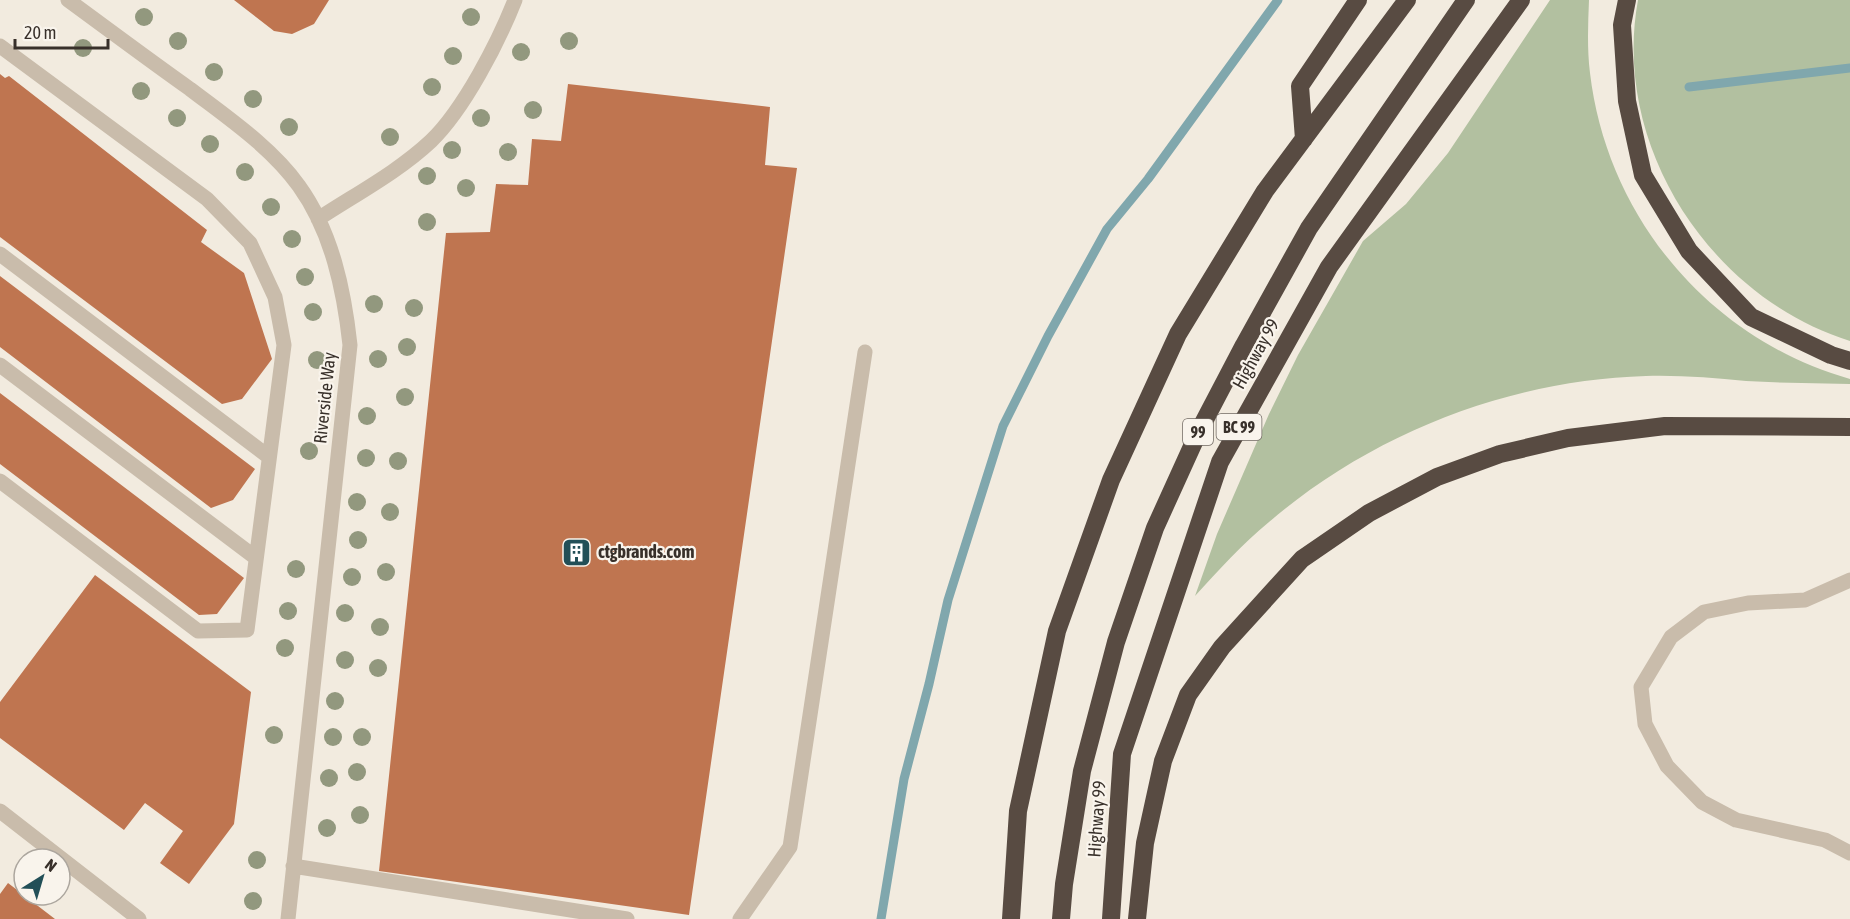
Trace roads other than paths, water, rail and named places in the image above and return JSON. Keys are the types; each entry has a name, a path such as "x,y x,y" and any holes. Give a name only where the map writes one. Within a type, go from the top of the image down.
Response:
{"highway":[{"path":"1304,139 1300,86 1358,0"},
{"path":"1011,919 1018,811 1057,631 1111,480 1178,334 1265,191 1407,0"},
{"name":"99","path":"1060,919 1082,771 1116,642 1155,528 1204,421 1309,228 1466,0"},
{"name":"Highway 99","path":"1111,919 1122,754 1220,462 1329,267 1521,0"},
{"path":"1627,0 1622,25 1627,101 1643,175 1689,251 1751,317 1831,355 1850,361"},
{"path":"1137,919 1146,843 1163,761 1188,695 1222,647 1302,559 1369,513 1437,477 1500,454 1568,438 1665,426 1850,427"}],"street":[{"name":"Riverside Way","path":"68,0 249,135 271,155 299,186 318,219 336,266 346,308 350,345 288,919"},
{"path":"318,219 394,170 432,140 460,103 487,59 515,0"},
{"path":"0,46 207,199 250,243 275,297 284,345 247,630 198,630 0,481"},
{"path":"0,254 269,457"},
{"path":"740,919 790,846 865,352"},
{"path":"0,365 256,558"},
{"path":"1850,580 1805,600 1748,603 1704,612 1671,637 1641,687 1645,724 1667,766 1702,802 1736,820 1825,840 1850,853"},
{"path":"0,811 139,919"},
{"path":"293,866 627,919"}],"waterway":[{"path":"881,919 904,779 948,600 1003,426 1048,336 1107,229 1148,179 1278,0"},
{"path":"1689,87 1850,68"}],"place":[{"name":"ctgbrands.com","path":"577,552"}]}
